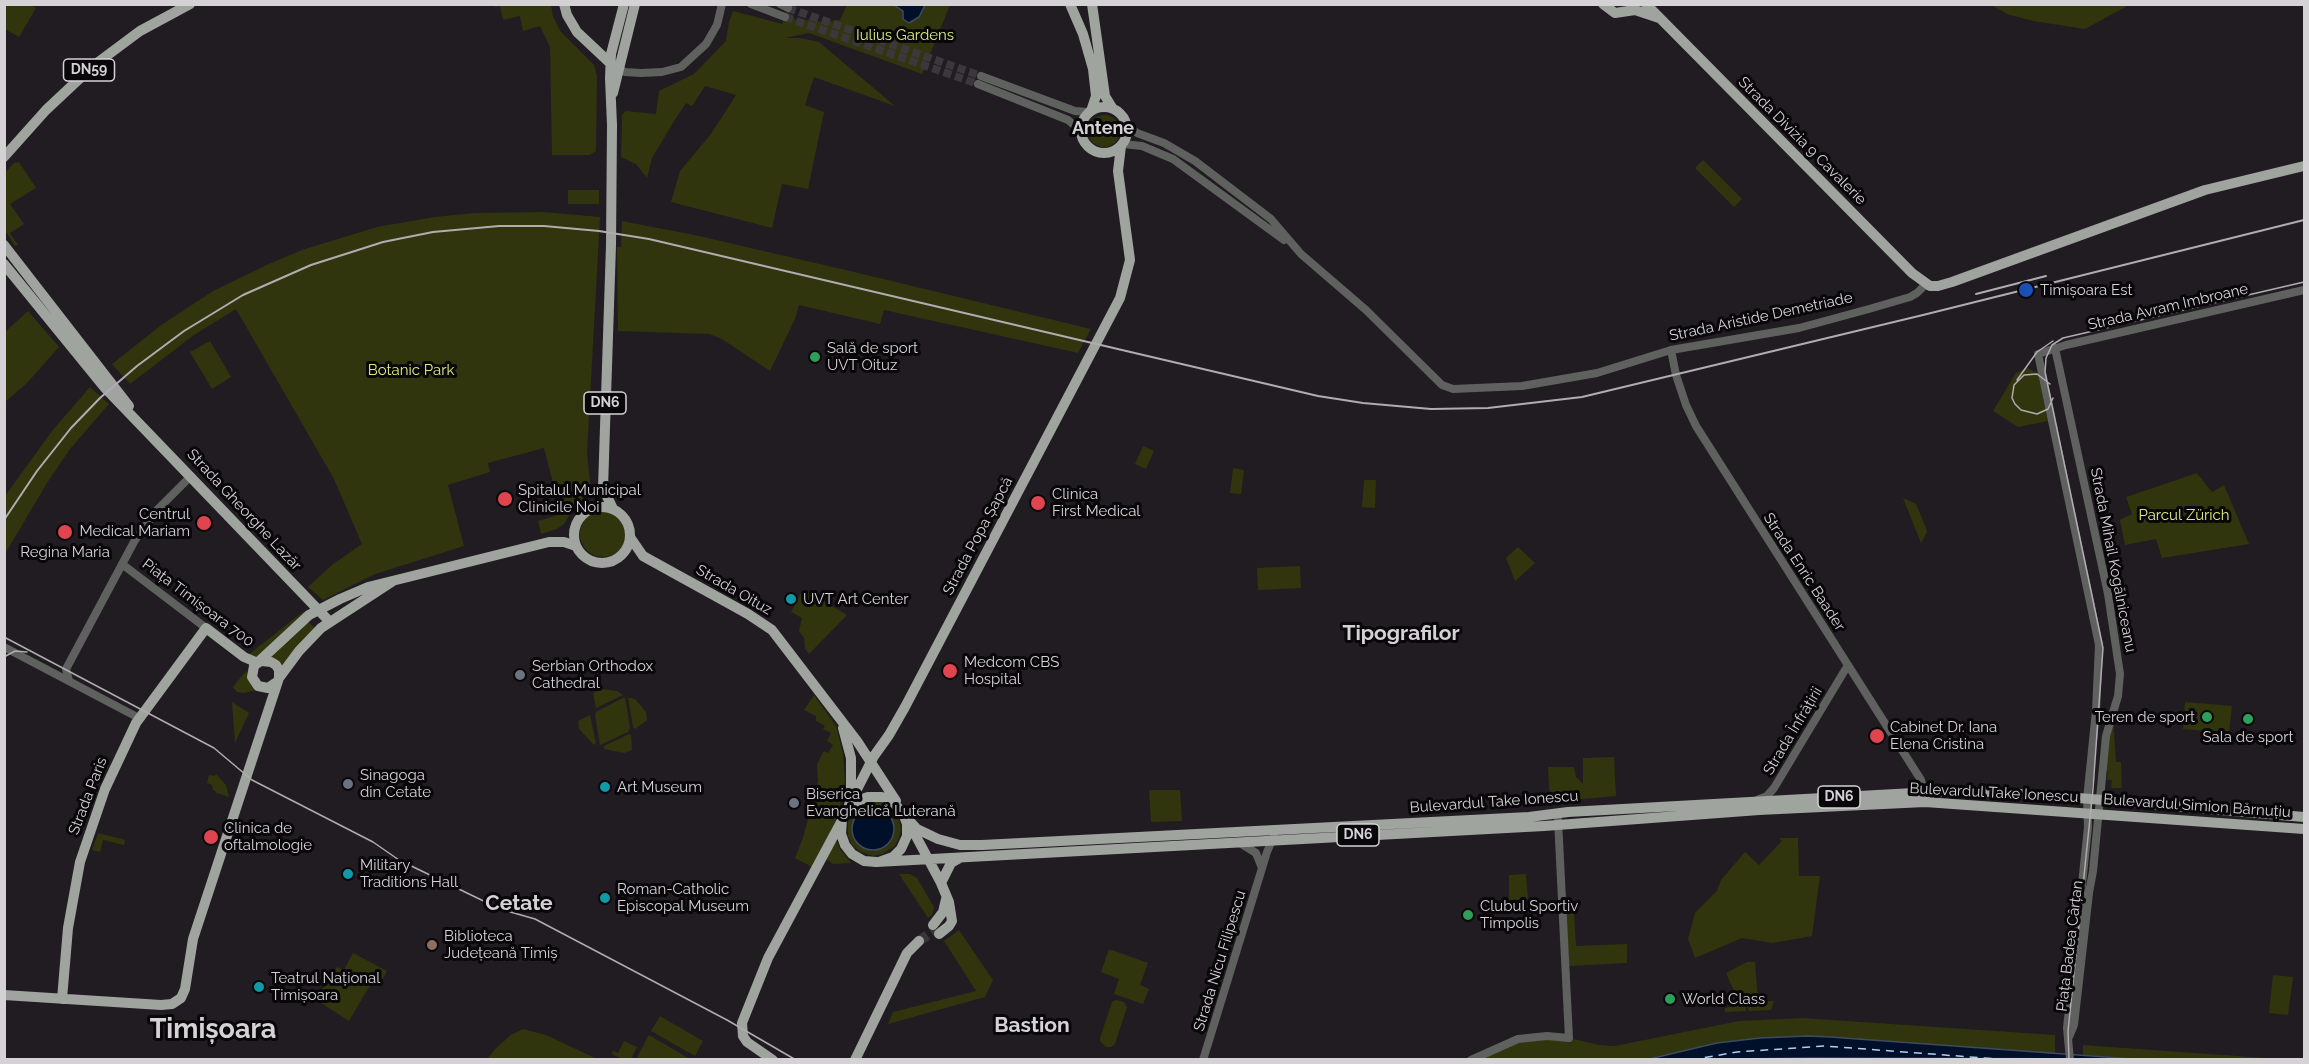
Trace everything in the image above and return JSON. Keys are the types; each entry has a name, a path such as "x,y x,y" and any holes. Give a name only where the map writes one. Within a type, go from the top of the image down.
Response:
{"main road":[{"name":"DN59","path":"4,146 61,85 88,60 126,32 173,4"},
{"name":"DN59","path":"4,157 46,110 93,66 152,24 190,4"},
{"path":"564,4 577,32 615,66"},
{"path":"615,66 624,4"},
{"name":"DN6","path":"630,537 626,520 613,509 603,488 611,208 611,99 615,66 623,49 635,4"},
{"path":"1070,4 1083,33 1093,69 1096,96 1090,112 1083,120 1080,131 1086,146 1100,153 1118,171"},
{"path":"1092,4 1105,96 1113,109 1121,115 1126,125 1126,137 1122,145 1112,152 1100,153"},
{"path":"1603,4 1612,12 1629,8 1659,18"},
{"name":"Strada Divizia 9 Cavalerie","path":"1646,4 1864,225 1926,284"},
{"path":"1090,112 1101,107 1113,109"},
{"name":"Strada Popa Șapcă","path":"845,814 870,762 886,739 1124,288 1130,260 1118,171 1122,145"},
{"name":"Strada Aristide Demetriade","path":"1926,284 1934,286 1952,282 2205,190 2304,166"},
{"name":"Strada Gheorghe Lazăr","path":"4,245 122,395 137,419"},
{"name":"Strada Gheorghe Lazăr","path":"4,264 122,407 137,419 330,621"},
{"name":"DN6","path":"575,527 582,515 592,508 603,488"},
{"path":"592,508 604,506 613,509"},
{"path":"393,581 330,621 299,651 278,680 268,688 256,684 252,673 260,662 295,627 319,610 368,587 555,541 575,527"},
{"path":"555,541 576,546 575,527"},
{"path":"621,556 628,546 630,537"},
{"name":"Strada Oituz","path":"630,537 643,556 772,630 801,665 870,762"},
{"name":"DN6","path":"576,546 585,558 597,562 611,562 621,556"},
{"name":"Strada Oituz","path":"621,556 643,556"},
{"name":"Piața Timișoara 700","path":"206,628 244,657 260,662"},
{"name":"Strada Paris","path":"62,999 68,924 80,862 105,789 123,747 140,718 206,628"},
{"path":"4,995 165,1005 174,1003 182,996 193,939 278,680 279,672 276,665 271,662 260,662"},
{"name":"Strada Oituz","path":"841,722 849,749 852,776 850,799 845,814"},
{"path":"857,741 867,747 886,739"},
{"path":"884,785 880,765 886,739"},
{"name":"DN6","path":"870,762 902,811"},
{"name":"Bulevardul Take Ionescu","path":"902,811 914,826 928,834 945,842 972,845 1558,825 1977,791 2100,800"},
{"name":"DN6","path":"902,811 891,800 873,796 856,801 845,814 841,831 846,847 862,860 879,862 928,859"},
{"name":"Bulevardul Take Ionescu","path":"928,859 1237,842 1275,835 1753,802 1925,797 2093,813"},
{"name":"Bulevardul Simion Bărnuțiu","path":"2100,800 2304,817"},
{"path":"902,811 946,894 950,909 944,922 936,930 943,912 946,894"},
{"path":"879,862 892,857 904,844 908,830 902,811"},
{"name":"Bulevardul Simion Bărnuțiu","path":"2093,813 2304,829"},
{"path":"771,1058 754,1048 744,1037 741,1023 768,958 845,814"},
{"path":"942,883 952,862 966,857"},
{"path":"855,1059 896,974 919,941"}],"street":[{"path":"615,66 625,72 652,73 681,67 706,44 717,26 722,4"},
{"path":"751,4 785,17"},
{"path":"1080,131 1068,120 980,80 1075,111 1090,112"},
{"path":"1126,125 1137,133 1164,143 1195,161 1272,219 1290,243"},
{"path":"1122,145 1142,146 1173,159 1290,243"},
{"name":"Strada Aristide Demetriade","path":"1290,243 1366,310 1442,385 1453,389 1502,388 1555,381 1608,370 1671,350 1799,328 1910,297 1926,284"},
{"name":"Strada Avram Imbroane","path":"2038,354 2055,348 2304,290"},
{"name":"Strada Mihail Kogălniceanu","path":"2055,348 2090,503 2119,663 2119,692 2106,733 2100,800 2093,813"},
{"name":"Strada Enric Baader","path":"1671,350 1676,375 1694,422 1921,780 1925,797"},
{"name":"Strada Mihail Kogălniceanu","path":"2038,354 2098,640 2096,711 2087,799 2093,813"},
{"path":"69,681 66,669 122,564 148,521 191,476"},
{"name":"Piața Timișoara 700","path":"122,564 206,628"},
{"path":"5,649 140,718"},
{"name":"Strada Înfrățirii","path":"1753,802 1765,797 1774,788 1851,669"},
{"name":"Piața Badea Cârțan","path":"2070,1059 2067,1028 2088,827 2093,813"},
{"path":"1471,1059 1518,1039 1547,1036 1569,1038 1558,814"},
{"name":"Strada Nicu Filipescu","path":"1203,1059 1275,835"},
{"path":"1237,842 1251,848 1262,870"}],"green space":[{"path":"4,5 30,5 36,8 19,37 5,29"},
{"path":"494,5 551,5 553,17 561,32 594,65 597,76 596,151 590,155 552,155 550,47 540,26 523,31 520,16 503,20 500,6 495,7"},
{"name":"Iulius Gardens","path":"847,5 950,5 922,74 809,33 785,38 819,42 895,106 814,77 805,105 824,112 808,189 782,184 772,228 671,202 680,171 711,134 736,95 705,86 692,106 686,103 652,158 647,178 636,164 621,157 622,115 626,111 656,114 659,91 694,74 726,41 733,11 782,24 787,11 795,19 801,21 812,19 821,22 840,20"},
{"path":"1992,5 2129,5 2085,29 2033,21 2007,14"},
{"path":"1104,115 1116,119 1120,131 1116,143 1104,147 1092,143 1088,131 1092,119"},
{"path":"1703,160 1742,199 1734,207 1695,168"},
{"path":"19,162 36,188 10,204 24,224 10,233 18,245 15,246 5,230 4,174 14,163"},
{"path":"568,190 599,190 599,204 568,204"},
{"name":"Botanic Park","path":"543,212 600,217 587,453 591,491 575,506 564,524 557,529 541,534 538,521 561,514 544,448 488,463 490,472 448,485 464,546 375,574 323,600 308,587 333,564 362,544 334,479 236,309 194,335 130,384 112,364 160,326 213,291 302,250 377,227 435,217 475,213"},
{"path":"622,221 699,236 1091,329 1078,353 884,310 880,324 799,305 795,319 770,371 722,339 709,334 618,331 617,247 621,247"},
{"path":"28,311 59,347 27,383 5,402 5,332"},
{"path":"210,341 231,377 212,389 190,352"},
{"path":"2027,368 2038,373 2048,421 2018,427 1993,411 2016,373"},
{"path":"90,387 109,404 70,449 5,554 5,496 52,431"},
{"path":"1143,446 1154,451 1146,469 1135,464"},
{"path":"1233,468 1244,470 1241,494 1230,493"},
{"name":"Parcul Zürich","path":"2197,473 2212,492 2224,485 2249,544 2162,558 2156,539 2125,545 2120,520 2132,514 2126,497"},
{"path":"1364,480 1376,480 1375,508 1362,507"},
{"path":"1903,498 1916,504 1926,528 1927,532 1921,543"},
{"path":"603,511 619,518 626,534 619,550 603,557 587,550 580,534 587,518"},
{"path":"1518,547 1535,563 1515,581 1506,558"},
{"path":"1300,566 1301,588 1258,590 1257,568"},
{"path":"803,589 847,615 809,654 799,631 802,618 791,612"},
{"path":"304,611 307,613 261,658 248,655"},
{"path":"307,621 315,628 281,669 269,659"},
{"path":"246,671 256,690 237,692 233,687"},
{"path":"601,689 617,691 623,695 596,708 593,693"},
{"path":"814,695 836,726 843,754 845,781 838,817 812,867 795,858 803,838 818,781 817,764 824,751 828,753 833,745 827,741 831,733 823,729 825,726 816,721 816,716 804,710"},
{"path":"625,697 630,728 628,732 600,745 595,715 597,711"},
{"path":"628,698 636,700 646,712 647,720 635,729 633,727"},
{"path":"232,702 249,713 235,743"},
{"name":"Teren de sport","path":"2185,702 2232,706 2229,733 2183,729"},
{"path":"590,715 596,743 594,745 579,729 578,721"},
{"path":"2113,717 2116,762 2121,762 2122,788 2111,788 2112,780 2107,780 2108,771 2104,770"},
{"path":"629,734 632,750 624,753 604,749 604,746"},
{"path":"1614,757 1616,796 1550,802 1548,767 1574,767 1576,777 1583,784 1583,758"},
{"path":"216,774 226,785 229,797 217,793 213,790 212,785 207,783 209,775 215,776"},
{"path":"1149,790 1180,790 1182,821 1151,822"},
{"path":"867,802 880,802 888,805 899,819 901,829 894,847 873,856 859,851 852,845 848,836 848,819 852,811","holes":["871,808 887,813 894,827 890,843 879,850 866,849 857,843 852,825 857,815"]},
{"path":"98,833 125,840 124,845 103,840 100,852 92,850"},
{"path":"1779,838 1798,838 1799,876 1820,876 1812,936 1773,943 1742,938 1695,958 1688,939 1695,913 1717,891 1721,880 1745,852 1759,865 1782,841"},
{"path":"836,840 851,863 833,864 826,859"},
{"path":"899,874 910,874 917,878 934,907 932,915 928,918"},
{"path":"1526,874 1528,899 1509,900 1509,875"},
{"path":"1566,913 1574,913 1576,946 1627,944 1627,963 1569,966"},
{"path":"959,930 993,980 985,997 888,1024 893,1012 976,991 944,941"},
{"path":"1109,949 1148,963 1140,985 1149,989 1143,1004 1114,994 1119,979 1101,972"},
{"path":"353,953 387,971 379,985 372,982 349,1021 312,997 327,985 337,967 344,970"},
{"path":"1747,962 1755,962 1758,1001 1774,1001 1771,1010 1749,1011 1748,1007 1746,1011 1725,1012 1725,1008 1740,1005 1726,973"},
{"path":"2273,975 2293,977 2288,1015 2269,1013"},
{"path":"1116,1000 1124,1002 1127,1007 1115,1044 1106,1047 1100,1038 1112,1002"},
{"path":"660,1016 703,1041 695,1056 651,1031"},
{"path":"1802,1018 2055,1035 2055,1054 1808,1036 1717,1043 1645,1059 1471,1060 1510,1042 1569,1038 1615,1046 1739,1021"},
{"path":"523,1029 546,1035 597,1059 487,1059 511,1035"},
{"path":"649,1035 690,1059 636,1059"},
{"path":"624,1041 637,1047 631,1059 622,1059 612,1054 613,1051 618,1053"},
{"path":"2083,1045 2280,1059 2162,1060 2083,1055"}],"water":[{"path":"925,4 919,17 909,23 903,19 903,11 894,5"},
{"path":"873,808 881,809 888,814 893,821 893,837 888,844 881,849 873,850 865,849 858,844 853,837 852,829 853,821 858,814 865,809"},
{"path":"1808,1036 2133,1059 1645,1060 1717,1043"}],"ferry route":[{"path":"1691,1060 1737,1052 1825,1046 2011,1060"}],"tunnel":[{"path":"788,8 981,76"},
{"path":"785,17 978,84"},
{"path":"919,941 936,929"}],"tram line":[{"path":"2069,1060 2068,1031 2093,789 2103,648 2045,372 2046,358 2052,345 2063,338 2304,282"},
{"path":"2017,380 2037,352 2053,341"},
{"path":"2050,384 2037,374 2024,375 2014,385 2012,398 2021,410 2037,414 2048,409 2053,398"},
{"path":"4,637 214,748 252,780 373,842 399,860 500,909 535,919 727,1020 796,1060"},
{"path":"4,657 15,651 27,652"}],"railway":[{"path":"4,520 37,471 71,428 100,398 137,366 184,331 243,295 311,265 383,242 433,232 499,226 544,226 649,239 1318,396 1363,403 1431,409 1488,408 1582,397 2304,220"},
{"path":"1976,294 2046,276"}],"place":[{"name":"Timișoara Est","path":"2026,290"},
{"name":"Sală de sport UVT Oituz","path":"815,357"},
{"name":"Spitalul Municipal Clinicile Noi","path":"505,499"},
{"name":"Clinica First Medical","path":"1038,503"},
{"name":"Centrul Medical Mariam","path":"204,523"},
{"name":"Regina Maria","path":"65,532"},
{"name":"UVT Art Center","path":"791,599"},
{"name":"Medcom CBS Hospital","path":"950,671"},
{"name":"Serbian Orthodox Cathedral","path":"520,675"},
{"name":"Teren de sport","path":"2207,717"},
{"name":"Sala de sport","path":"2248,719"},
{"name":"Cabinet Dr. Iana Elena Cristina","path":"1877,736"},
{"name":"Sinagoga din Cetate","path":"348,784"},
{"name":"Art Museum","path":"605,787"},
{"name":"Biserica Evanghelică Luterană","path":"794,803"},
{"name":"Clinica de oftalmologie","path":"211,837"},
{"name":"Military Traditions Hall","path":"348,874"},
{"name":"Roman-Catholic Episcopal Museum","path":"605,898"},
{"name":"Clubul Sportiv Timpolis","path":"1468,915"},
{"name":"Biblioteca Județeană Timiș","path":"432,945"},
{"name":"Teatrul Național Timișoara","path":"259,987"},
{"name":"World Class","path":"1670,999"}],"district":[{"name":"Antene","path":"1103,129"},
{"name":"Tipografilor","path":"1401,634"},
{"name":"Cetate","path":"519,904"},
{"name":"Bastion","path":"1032,1026"},
{"name":"Timișoara","path":"213,1030"}]}
